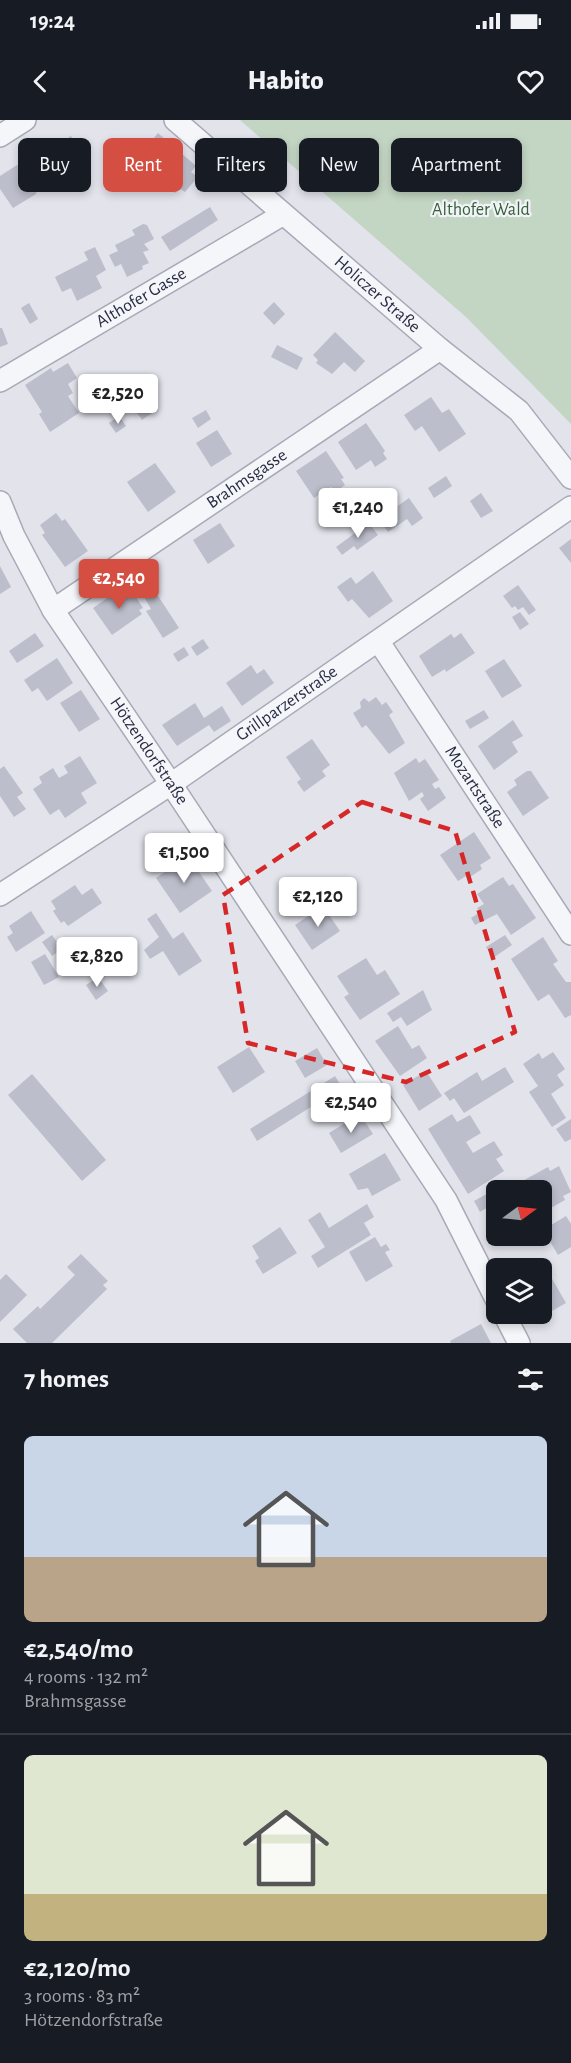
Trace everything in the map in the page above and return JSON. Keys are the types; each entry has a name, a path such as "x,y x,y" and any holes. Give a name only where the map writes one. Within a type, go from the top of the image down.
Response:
{"street":[{"path":"0,136 25,120"},
{"name":"Holiczer Straße","path":"175,120 440,349 519,411 571,478"},
{"name":"Althofer Gasse","path":"0,381 282,214"},
{"name":"Brahmsgasse","path":"53,610 440,349"},
{"name":"Hötzendorfstraße","path":"0,502 14,536 53,610 446,1200 486,1279"},
{"name":"Grillparzerstraße","path":"0,895 171,784 571,507"},
{"name":"Mozartstraße","path":"379,642 571,934"},
{"path":"509,1324 519,1343"}],"highlighted area":[{"path":"362,802 455,831 515,1032 406,1082 248,1043 223,895"}],"green space":[{"name":"Althofer Wald","path":"240,120 571,120 571,424 466,317 323,192 379,192 379,138 299,138 299,171 287,161 287,138 261,138"}],"building":[{"path":"158,133 164,138 154,138"},
{"path":"183,155 195,165 191,172 195,175 195,180 185,192 183,191"},
{"path":"17,165 18,192 36,192 13,208 0,189 0,176"},
{"path":"210,207 218,220 170,251 161,237"},
{"path":"143,224 147,225 154,239 144,244 149,250 143,252 149,263 142,266 143,269 127,277 121,264 115,267 109,255 118,251 115,245 135,235 132,230"},
{"path":"95,247 106,270 96,276 102,288 77,301 71,288 62,292 55,277 88,260 84,252"},
{"path":"274,302 285,314 274,325 263,313"},
{"path":"29,303 38,319 30,324 21,308"},
{"path":"0,328 8,344 0,347"},
{"path":"335,332 365,361 355,372 344,362 332,374 316,363 318,360 313,355"},
{"path":"277,345 303,358 297,370 271,357"},
{"path":"68,363 77,378 68,384 73,393 68,396 79,413 50,432 39,414 42,412 25,385 51,368 53,372"},
{"path":"145,375 155,392 122,413 111,396"},
{"path":"431,397 442,413 449,409 466,434 439,452 422,426 415,431 404,415"},
{"path":"146,403 152,413 142,420 135,410"},
{"path":"206,410 211,419 198,428 192,418"},
{"path":"119,416 126,426 116,433 109,423"},
{"path":"366,423 385,451 383,453 387,459 375,467 371,460 356,470 338,442"},
{"path":"217,430 232,454 211,467 196,443"},
{"path":"326,451 344,478 341,479 345,485 335,492 331,487 314,498 296,471"},
{"path":"155,463 176,492 148,512 127,482"},
{"path":"446,476 452,486 434,498 428,488"},
{"path":"481,493 493,511 481,518 470,501"},
{"path":"409,498 423,518 412,526 407,519 388,532 379,519"},
{"path":"56,513 62,521 65,519 88,551 65,567 42,535 45,533 40,525"},
{"path":"220,523 235,546 208,564 193,540"},
{"path":"369,523 378,535 357,550 354,546 342,555 336,547"},
{"path":"571,539 571,563 559,548"},
{"path":"0,566 11,587 0,594"},
{"path":"373,571 393,601 369,618 352,599 348,602 337,587 351,577 356,584"},
{"path":"140,572 179,628 163,638 146,611 151,609 133,577"},
{"path":"518,585 536,610 529,615 523,607 518,610 515,606 512,608 503,596"},
{"path":"123,587 130,597 134,594 143,608 139,610 142,614 112,635 93,608"},
{"path":"520,612 529,624 520,630 512,617"},
{"path":"35,633 44,646 17,663 9,651"},
{"path":"461,633 475,653 446,672 445,669 432,677 419,656 451,634 454,638"},
{"path":"203,639 209,648 197,656 191,647"},
{"path":"184,647 189,655 178,662 173,654"},
{"path":"57,658 73,683 47,701 38,688 32,692 24,680"},
{"path":"504,659 522,686 502,698 485,671"},
{"path":"251,665 257,674 264,669 274,683 242,706 226,683"},
{"path":"81,690 100,719 79,732 60,703"},
{"path":"376,697 382,705 386,702 393,712 389,715 405,743 389,754 366,725 362,728 353,713 361,708 360,702 364,698 369,702"},
{"path":"195,703 204,718 222,706 231,721 214,732 209,725 177,746 162,725"},
{"path":"484,710 489,718 470,729 465,721"},
{"path":"513,720 523,736 512,742 518,752 494,770 478,746"},
{"path":"312,739 330,765 322,771 326,776 304,792 297,782 301,779 286,757"},
{"path":"80,756 97,783 81,793 87,803 65,818 59,809 50,815 33,789 42,783 39,777 53,768 59,778 68,773 64,766"},
{"path":"416,758 419,763 425,759 439,780 432,784 435,789 439,787 446,798 428,811 420,799 424,796 422,792 409,801 394,773"},
{"path":"4,766 23,793 17,797 26,809 14,817 0,796 0,769"},
{"path":"527,771 531,771 549,798 523,816 507,792 517,785 514,780"},
{"path":"474,832 491,858 480,865 482,869 467,879 466,876 458,881 440,855"},
{"path":"188,856 212,891 180,913 156,878"},
{"path":"503,877 509,886 513,884 536,918 511,935 497,914 475,925 471,918 480,912 477,908 484,904 477,894"},
{"path":"75,885 82,895 92,888 102,903 68,926 64,921 61,923 53,911 56,909 51,901"},
{"path":"323,906 340,931 312,950 295,925"},
{"path":"31,911 45,933 16,952 7,937 13,933 9,926"},
{"path":"156,913 173,939 183,932 202,961 179,976 163,951 150,959 144,950 159,937 147,919"},
{"path":"52,935 62,949 52,956 42,942"},
{"path":"505,935 512,945 493,958 486,947"},
{"path":"543,937 558,961 553,964 566,982 571,982 571,1015 565,1018 549,994 538,1001 511,959"},
{"path":"75,944 87,961 75,968 64,952"},
{"path":"45,954 59,977 44,985 31,962"},
{"path":"366,958 377,975 385,970 400,994 360,1020 344,997 349,994 337,976"},
{"path":"98,977 108,991 96,1000 86,985"},
{"path":"423,990 432,1010 407,1026 401,1017 393,1022 387,1013"},
{"path":"398,1026 412,1049 419,1045 427,1058 400,1076 375,1041"},
{"path":"249,1047 265,1072 233,1093 217,1067"},
{"path":"317,1048 327,1065 305,1078 295,1061"},
{"path":"553,1052 565,1069 557,1075 564,1085 551,1094 566,1118 552,1127 529,1092 538,1086 523,1064 539,1053 542,1059"},
{"path":"505,1067 514,1082 464,1113 454,1098 450,1101 444,1093 477,1072 482,1081"},
{"path":"426,1071 442,1096 419,1111 403,1085"},
{"path":"32,1074 106,1160 82,1181 8,1095"},
{"path":"335,1076 349,1099 331,1109 325,1098 257,1141 250,1129"},
{"path":"360,1114 373,1134 341,1153 329,1133"},
{"path":"452,1114 457,1122 470,1115 481,1133 466,1142 473,1153 494,1141 503,1155 496,1159 504,1171 486,1180 486,1182 468,1194 428,1129"},
{"path":"571,1119 571,1139 565,1142 556,1129"},
{"path":"385,1153 401,1180 372,1196 368,1188 358,1190 349,1174"},
{"path":"559,1166 571,1192 563,1196 565,1200 552,1207 552,1180 524,1180 548,1167 550,1171"},
{"path":"486,1194 486,1208 480,1212 474,1201"},
{"path":"367,1204 374,1217 364,1223 371,1235 318,1268 311,1256 325,1247 308,1220 320,1212 329,1228"},
{"path":"566,1216 571,1224 571,1247 558,1255 552,1245 552,1225"},
{"path":"280,1227 297,1253 263,1274 255,1261 259,1258 252,1246"},
{"path":"375,1237 381,1247 386,1244 390,1250 385,1252 393,1266 366,1282 349,1252"},
{"path":"81,1254 108,1281 103,1285 107,1289 52,1343 27,1343 13,1329 38,1306 40,1309 75,1275 67,1267"},
{"path":"6,1274 27,1295 0,1322 0,1280"},
{"path":"552,1279 566,1303 552,1311"},
{"path":"481,1324 491,1343 451,1343 450,1341"}]}
